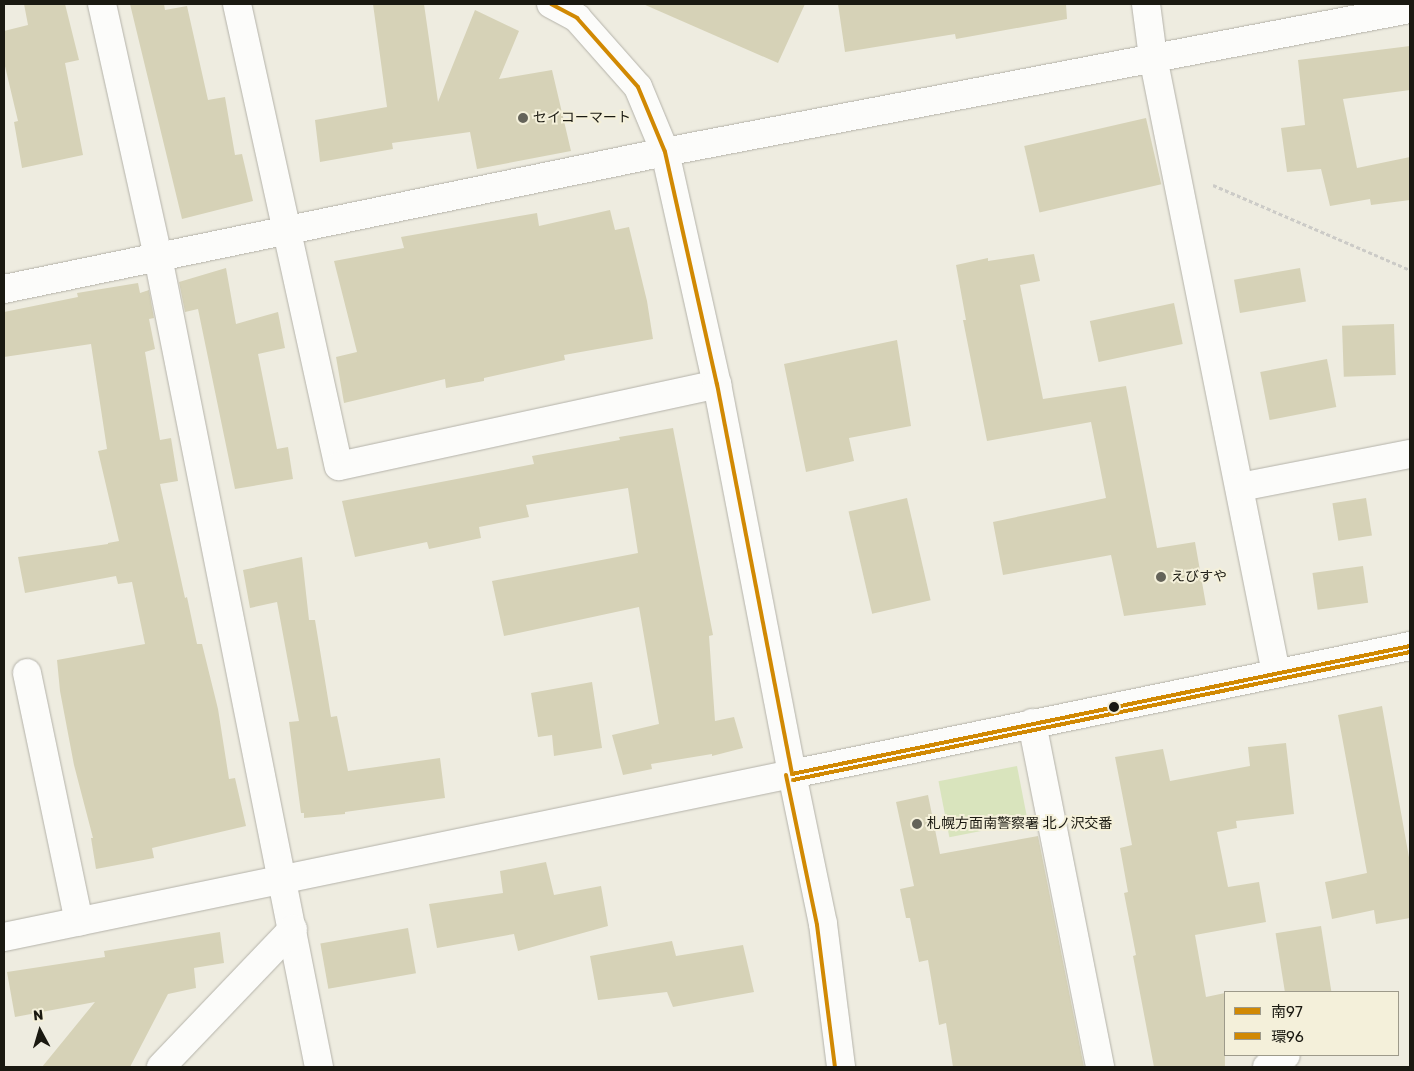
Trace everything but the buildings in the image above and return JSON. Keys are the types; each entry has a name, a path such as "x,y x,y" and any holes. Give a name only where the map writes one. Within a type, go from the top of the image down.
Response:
{"street":[{"path":"102,4 158,256 284,879 319,1067"},
{"path":"237,4 339,466 717,384"},
{"path":"551,4 577,18 638,87 665,152 717,384 792,774 823,924 841,1067"},
{"path":"1146,4 1153,57 1276,673"},
{"path":"4,289 665,152 1410,9"},
{"path":"1240,487 1410,454"},
{"path":"4,937 1410,646"},
{"path":"27,673 79,922"},
{"path":"1032,723 1100,1067"},
{"path":"161,1067 293,929"},
{"path":"1267,1067 1284,1056"}],"path":[{"path":"1176,169 1410,270"}],"green space":[{"path":"1017,766 1028,822 949,837 938,781"}],"transit line":[{"name":"南97","path":"551,4 577,18 638,87 665,152 717,384 792,774"},
{"name":"南97","path":"792,774 1410,646"},
{"name":"環96","path":"793,780 1410,652"},
{"name":"環96","path":"786,775 817,925 835,1067"}],"place":[{"name":"セイコーマート","path":"523,118"},
{"name":"えびすや","path":"1161,577"},
{"name":"札幌方面南警察署 北ノ沢交番","path":"917,824"}]}
